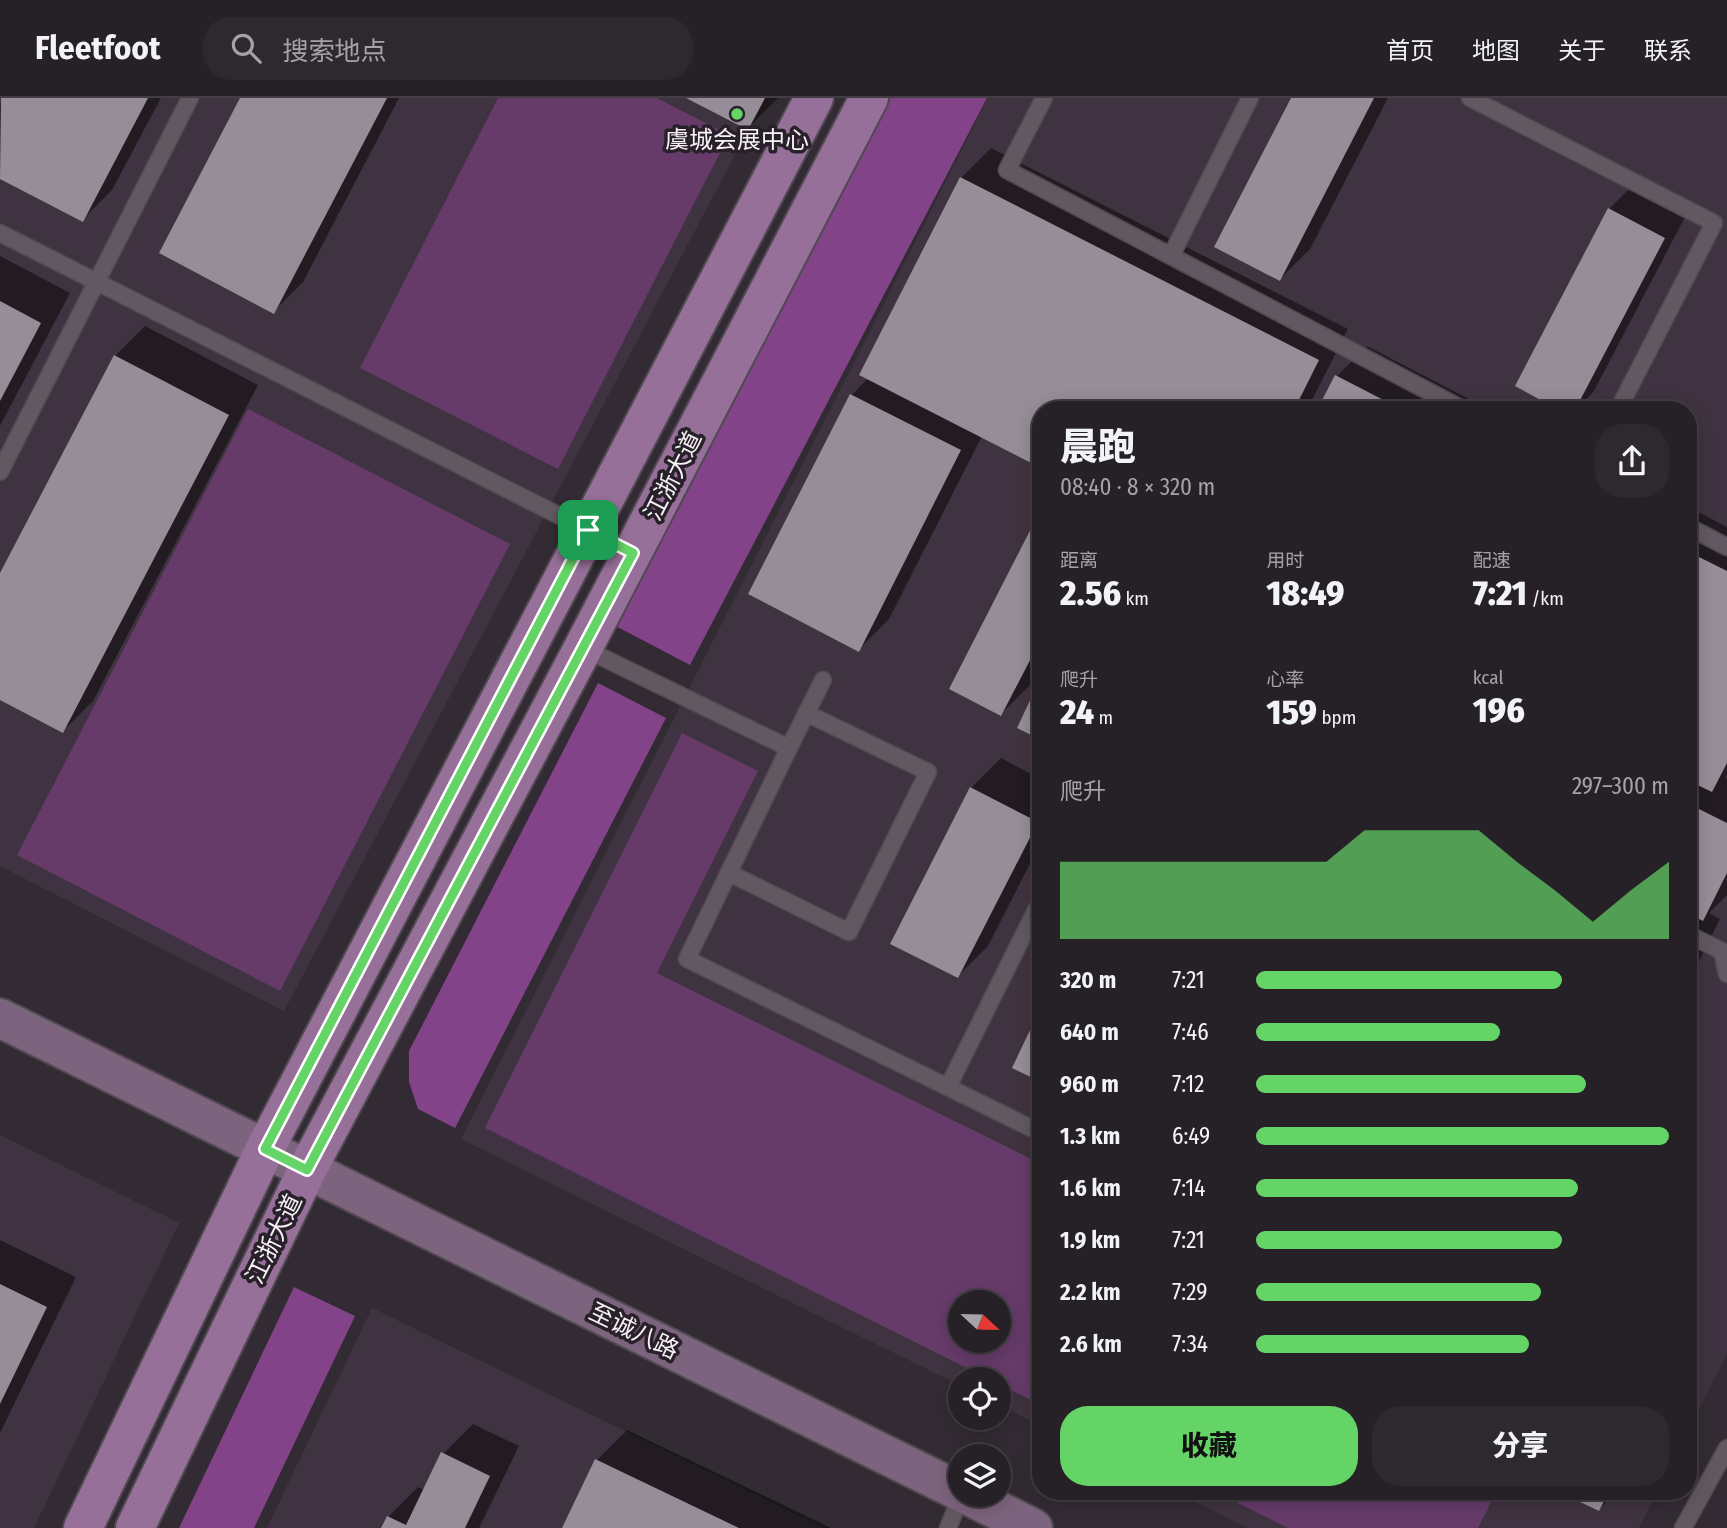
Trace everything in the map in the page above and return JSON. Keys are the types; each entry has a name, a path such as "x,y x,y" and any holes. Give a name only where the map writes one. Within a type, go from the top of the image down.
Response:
{"main road":[{"name":"江浙大道","path":"83,1528 265,1149 814,98"},
{"name":"江浙大道","path":"135,1528 307,1170 633,553 869,98"},
{"name":"至诚八路","path":"0,1018 948,1487"},
{"name":"至诚八路","path":"990,1507 1033,1528"}],"lane":[{"path":"0,472 190,98"},
{"path":"1044,98 1007,170 1447,401"},
{"path":"1171,256 1250,98"},
{"path":"1470,98 1714,223 1623,401"},
{"path":"0,233 633,553"},
{"path":"1697,531 1727,547"},
{"path":"583,648 789,748"},
{"path":"823,680 687,959 1032,1129"},
{"path":"729,873 849,932 922,785 928,772 806,713"},
{"path":"948,1087 1032,918"},
{"path":"1697,939 1722,951 1727,974"},
{"path":"1683,1528 1727,1448"},
{"path":"948,1528 957,1507"}],"shaded area":[{"path":"0,98 686,98 748,130 284,1011 0,866"},
{"path":"498,98 657,98 729,135 558,469 360,368"},
{"path":"886,98 987,98 690,665 610,623"},
{"path":"988,98 1727,98 1727,1353 1697,1413 1697,401 1032,401 1032,1422 1011,1411 1011,1367 948,1367 948,1380 461,1139"},
{"path":"248,409 510,544 280,991 17,855"},
{"path":"598,683 666,718 455,1128 418,1109 409,1082 409,1051"},
{"path":"682,733 758,771 657,973 1032,1160 1032,1400 1011,1390 1011,1367 965,1367 485,1128"},
{"path":"0,1135 179,1223 34,1528 0,1528"},
{"path":"294,1287 355,1316 254,1528 179,1528"},
{"path":"372,1308 824,1528 267,1528"},
{"path":"1191,1500 1653,1500 1639,1528 1248,1528"},
{"path":"1232,1500 1492,1500 1478,1528 1288,1528"}],"building":[{"path":"1,98 148,98 83,222 0,179"},
{"path":"240,98 387,98 274,314 159,253"},
{"name":"虞城会展中心","path":"686,98 765,98 748,130"},
{"path":"1291,98 1374,98 1280,281 1214,247"},
{"path":"960,177 1319,360 1298,401 1032,401 1032,463 859,375"},
{"path":"1608,208 1665,238 1580,401 1542,401 1515,386"},
{"path":"0,301 41,323 0,401"},
{"path":"114,355 229,415 63,733 0,700 0,573"},
{"path":"1335,375 1386,401 1322,401"},
{"path":"850,394 961,450 859,652 748,594"},
{"path":"1032,527 1032,656 1001,716 949,689"},
{"path":"1697,556 1727,571 1727,763 1712,792 1697,785"},
{"path":"1032,696 1032,736 1017,728"},
{"path":"970,787 1032,819 1032,834 958,978 890,944"},
{"path":"1697,808 1727,823 1727,873 1703,921 1697,918"},
{"path":"1032,1026 1032,1078 1012,1068"},
{"path":"0,1284 47,1307 0,1404"},
{"path":"441,1452 490,1476 465,1528 381,1528 387,1516 406,1525"},
{"path":"595,1459 739,1528 562,1528"},
{"path":"1576,1500 1604,1500 1599,1511"}],"place":[{"name":"虞城会展中心","path":"737,114"}],"route":[{"path":"588,530 633,553 307,1170 265,1149 588,530"}]}
